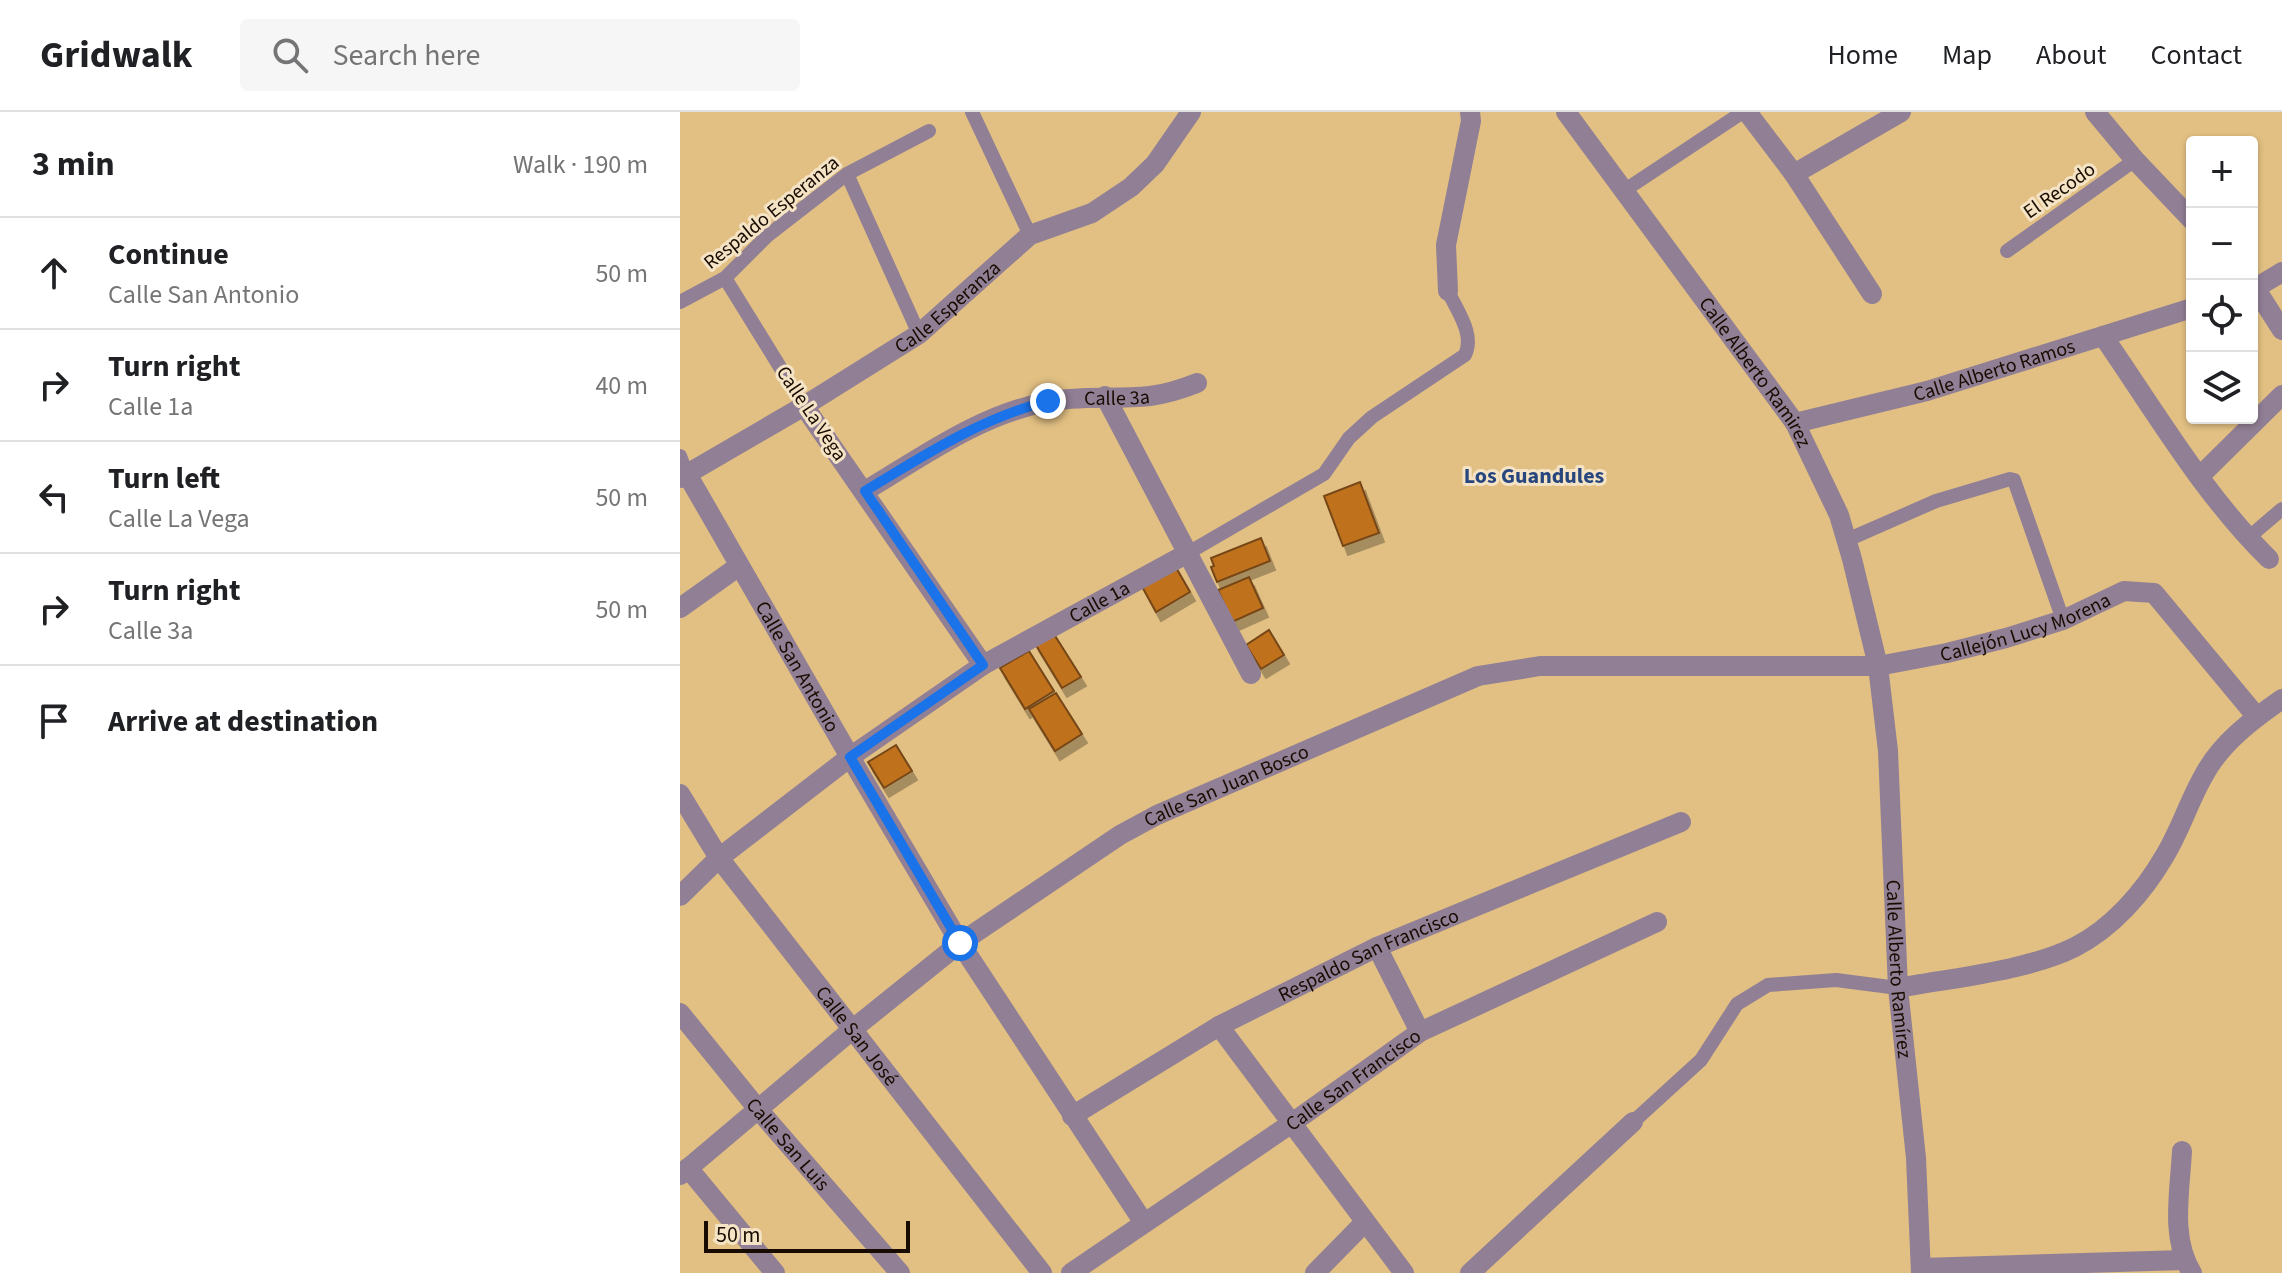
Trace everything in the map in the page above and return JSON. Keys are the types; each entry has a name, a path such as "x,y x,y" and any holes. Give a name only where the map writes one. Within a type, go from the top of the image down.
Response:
{"street":[{"name":"Calle Esperanza","path":"682,469 804,406 919,334 1030,235 1092,213 1131,187 1155,164 1191,112"},
{"path":"1448,291 1446,245 1471,121 1470,112"},
{"name":"Calle Alberto Ramirez","path":"1566,112 1795,423 1834,504 1847,540 1878,666"},
{"path":"1745,112 1794,174 1872,294"},
{"path":"1794,174 1901,112"},
{"path":"2095,112 2186,214"},
{"path":"2258,285 2282,272"},
{"path":"2258,293 2282,330"},
{"name":"Calle Alberto Ramos","path":"1795,423 1927,391 2186,310"},
{"path":"2103,336 2200,476 2248,538 2269,559"},
{"name":"Calle 3a","path":"865,491 963,433 1010,411 1048,401 1148,396 1197,383"},
{"path":"2200,476 2282,395"},
{"path":"1105,396 1251,674"},
{"name":"Calle La Vega","path":"804,406 983,665"},
{"name":"Calle San Antonio","path":"682,469 960,943 1144,1223"},
{"name":"Calle 1a","path":"680,896 719,858 850,757 983,665 1188,553"},
{"path":"680,608 739,566"},
{"name":"Callejón Lucy Morena","path":"1878,666 1947,653 2063,620 2124,591 2154,593 2257,717"},
{"name":"Calle San Juan Bosco","path":"684,1172 757,1108 960,943 1120,835 1157,815 1478,676 1540,666 1878,666"},
{"name":"Calle Alberto Ramírez","path":"1878,666 1888,751 1898,988 1916,1158 1921,1270"},
{"path":"1898,988 2032,963 2075,947 2118,918 2164,858 2205,772 2227,744 2282,699"},
{"name":"Calle San José","path":"680,794 719,858 1042,1273"},
{"name":"Respaldo San Francisco","path":"1072,1116 1219,1026 1377,947 1681,822"},
{"name":"Calle San Francisco","path":"1071,1273 1097,1266 1144,1223 1420,1032 1657,922"},
{"path":"1377,947 1420,1032"},
{"name":"Calle San Luis","path":"680,1013 757,1108 900,1273"},
{"path":"1219,1026 1404,1273"},
{"path":"1470,1273 1633,1122"},
{"path":"1921,1270 2188,1267 2178,1222 2182,1151"},
{"path":"684,1172 775,1273"},
{"path":"1315,1273 1365,1222"}],"lane":[{"path":"972,112 1030,235"},
{"path":"1622,192 1745,112"},
{"name":"Respaldo Esperanza","path":"680,302 725,278 767,236 847,174 929,131"},
{"name":"El Recodo","path":"2007,251 2135,160"},
{"path":"847,174 919,334"},
{"name":"Calle La Vega","path":"725,278 804,406"},
{"name":"Calle 1a","path":"1188,553 1324,474 1349,438 1372,417 1465,355 1469,345 1467,331 1448,291"},
{"path":"1847,540 1936,501 2014,480 2063,620"},
{"path":"2248,538 2282,509"},
{"path":"1633,1122 1701,1060 1737,1004 1768,985 1836,980 1898,988"}],"building":[{"path":"1360,482 1379,533 1343,546 1324,496"},
{"path":"1261,538 1270,561 1217,582 1211,558"},
{"path":"1174,564 1190,592 1156,612 1140,583"},
{"path":"1249,577 1263,608 1232,622 1218,590"},
{"path":"1269,630 1284,655 1261,669 1246,645"},
{"path":"1052,631 1081,677 1062,688 1034,642"},
{"path":"1029,651 1054,691 1025,709 1000,668"},
{"path":"1056,693 1082,734 1055,751 1029,709"},
{"path":"896,745 912,771 884,788 868,762"}],"district":[{"name":"Los Guandules","path":"1534,475"}],"route":[{"path":"960,943 850,757 983,665 865,491 963,433 1010,411 1048,401"}]}
